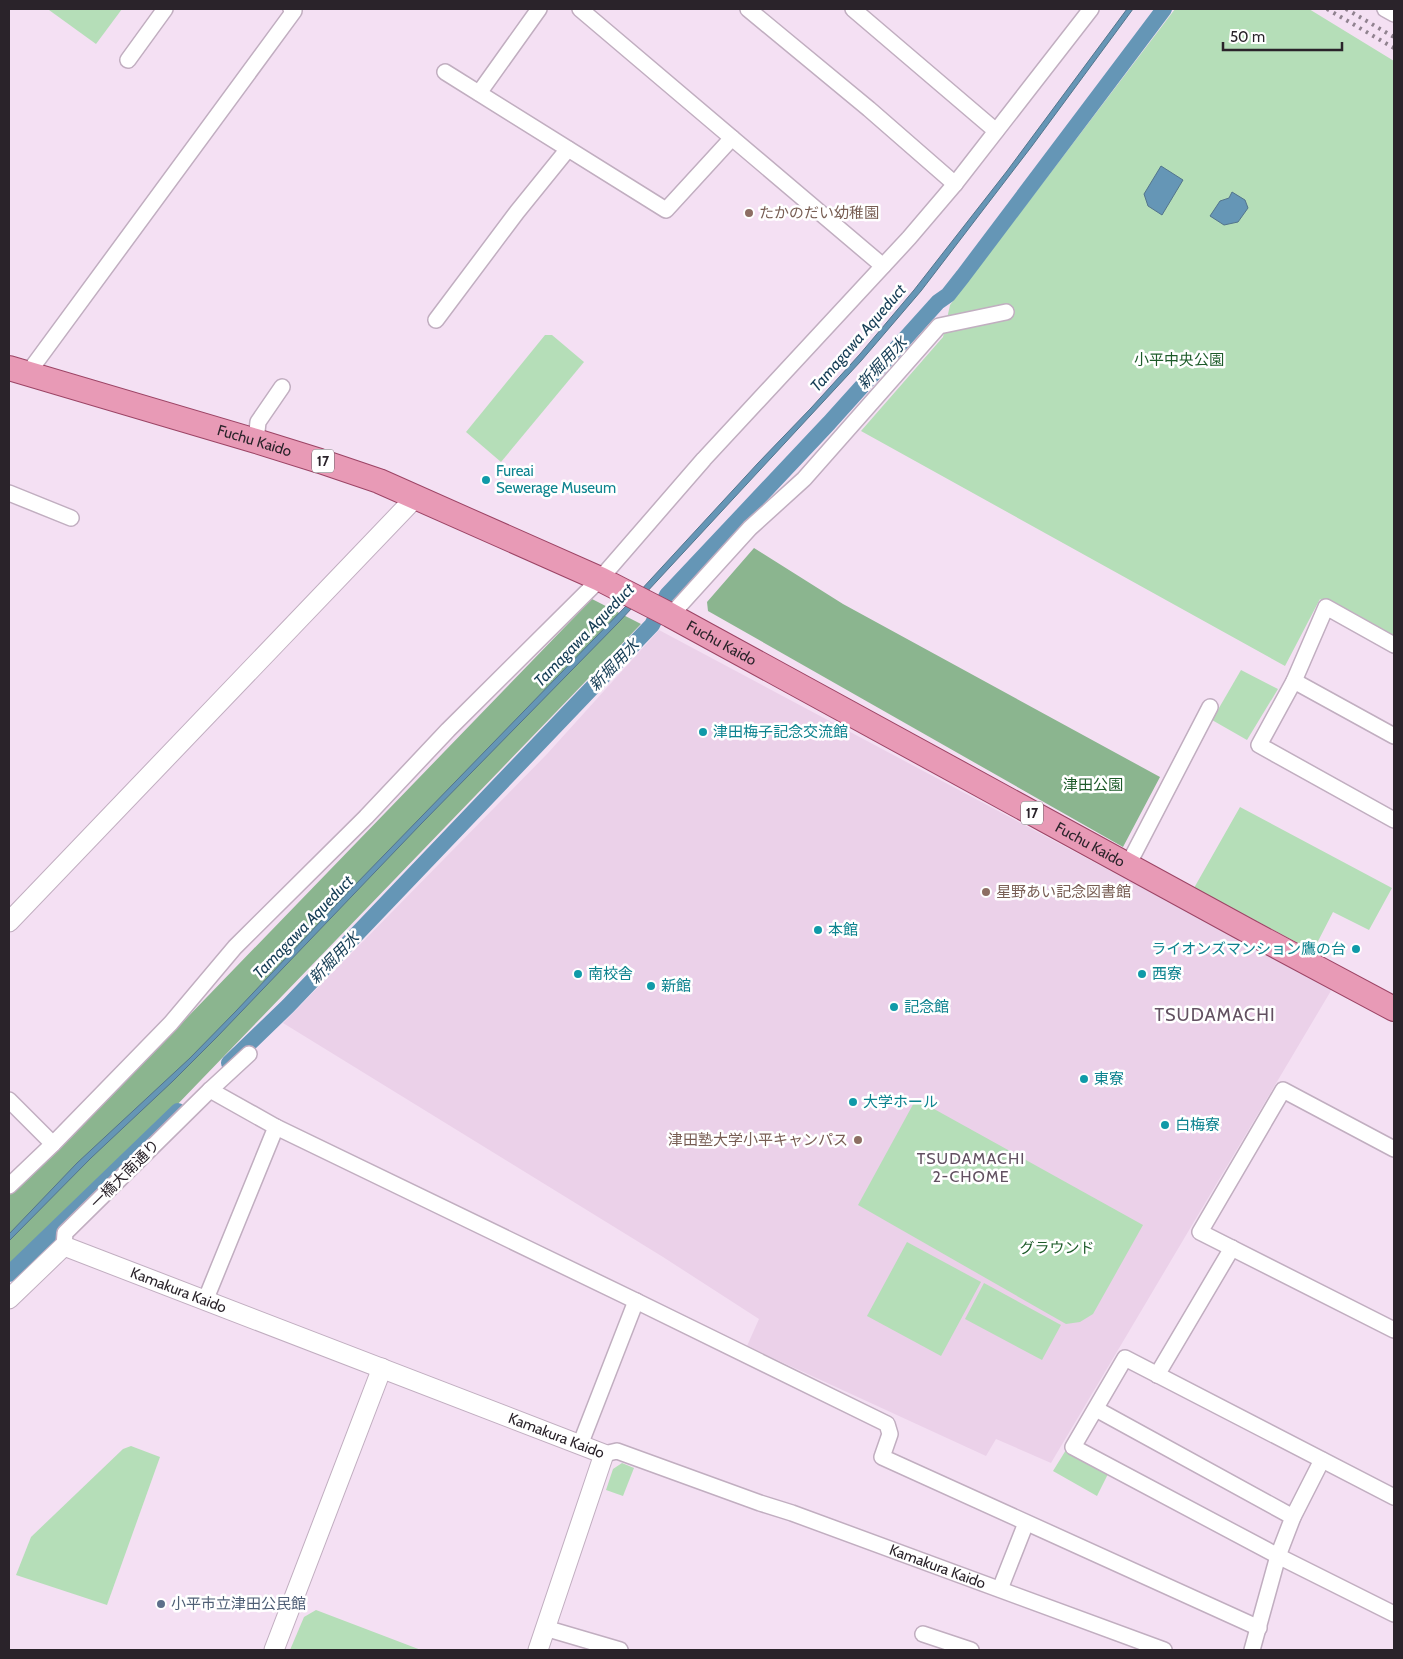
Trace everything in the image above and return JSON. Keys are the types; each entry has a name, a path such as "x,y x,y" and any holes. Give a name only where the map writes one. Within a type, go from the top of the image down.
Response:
{"main road":[{"name":"Fuchu Kaido","path":"18,370 350,470 416,497 624,590 1394,1009"}],"street":[{"path":"128,60 165,9"},
{"path":"18,370 294,11 291,9"},
{"path":"480,93 539,9"},
{"path":"580,9 883,266"},
{"path":"748,9 869,109 955,184"},
{"path":"853,9 996,131"},
{"path":"9,1186 53,1144 171,1023 235,947 366,817 448,730 600,580 704,459 909,238 955,184 1090,9"},
{"path":"1384,9 1394,14"},
{"path":"445,72 666,210 732,138"},
{"path":"436,320 511,220 568,149"},
{"path":"660,610 804,479 939,326 1006,312"},
{"path":"256,441 258,422 282,387"},
{"path":"9,493 71,518"},
{"path":"9,922 416,497"},
{"path":"1394,645 1326,607 1294,681 1259,745 1394,820"},
{"path":"1294,681 1394,736"},
{"path":"1128,865 1210,706"},
{"name":"一橋大南通り","path":"9,1299 64,1246 65,1233 249,1054"},
{"path":"210,1090 276,1127 887,1424 890,1434 882,1457 1259,1628"},
{"path":"1394,1150 1283,1090 1200,1232 1394,1330"},
{"path":"9,1100 53,1144"},
{"path":"205,1301 276,1127"},
{"name":"Kamakura Kaido","path":"64,1246 604,1454 617,1451 760,1503 792,1512 1164,1650"},
{"path":"1158,1375 1232,1248"},
{"path":"580,1445 636,1301"},
{"path":"1394,1497 1125,1358 1073,1447 1278,1556 1394,1614"},
{"path":"274,1650 382,1368"},
{"path":"1096,1409 1293,1517"},
{"path":"538,1650 604,1454"},
{"path":"1252,1650 1278,1556 1293,1517 1322,1460"},
{"path":"1000,1589 1026,1523"},
{"path":"546,1628 620,1650"},
{"path":"923,1634 971,1650"}],"shaded area":[{"name":"津田塾大学小平キャンパス","path":"659,630 1332,989 1051,1463 996,1439 986,1456 747,1346 759,1319 663,1257 283,1023 547,754"}],"green space":[{"path":"50,9 122,9 96,44"},
{"name":"小平中央公園","path":"1175,9 1309,9 1394,61 1394,639 1320,599 1285,666 861,431 943,337 950,305"},
{"path":"545,335 552,335 584,362 501,462 466,432"},
{"name":"津田公園","path":"754,548 843,604 1160,777 1123,847 708,611 707,602"},
{"path":"592,599 641,624 9,1279 9,1194 178,1027"},
{"path":"1241,670 1278,689 1247,740 1212,720"},
{"path":"1240,807 1392,888 1369,930 1333,912 1313,951 1194,888"},
{"name":"グラウンド","path":"916,1099 1143,1225 1093,1314 1080,1322 1066,1324 858,1205"},
{"path":"907,1242 981,1282 941,1356 867,1316"},
{"path":"984,1283 1061,1325 1042,1360 965,1319"},
{"path":"131,1446 160,1457 107,1605 16,1575 31,1537 123,1449"},
{"path":"1066,1450 1108,1474 1097,1496 1053,1471"},
{"path":"622,1463 634,1468 623,1496 606,1490 613,1469"},
{"path":"316,1610 421,1650 290,1650 304,1617"}],"water":[{"path":"1127,9 1133,9 1032,146 921,291 861,361 619,622 421,824 217,1037 91,1158 9,1241 9,1234 77,1163 190,1058 236,1011 353,887 627,605 811,408 914,290 1007,171"},
{"path":"1161,166 1183,180 1162,215 1148,206 1144,194"},
{"path":"1232,192 1245,200 1248,208 1238,222 1224,225 1210,216 1220,201 1229,198"}],"waterway":[{"name":"新堀用水","path":"229,1063 288,1006 652,625 667,595 829,423 938,302 948,295 1164,9"},
{"name":"新堀用水","path":"9,1274 178,1111"}],"railway":[{"path":"1327,9 1394,48"},
{"path":"1346,9 1394,37"}],"place":[{"name":"たかのだい幼稚園","path":"749,213"},
{"name":"Fureai Sewerage Museum","path":"486,480"},
{"name":"津田梅子記念交流館","path":"703,732"},
{"name":"星野あい記念図書館","path":"986,892"},
{"name":"本館","path":"818,930"},
{"name":"ライオンズマンション鷹の台","path":"1356,949"},
{"name":"南校舎","path":"578,974"},
{"name":"西寮","path":"1142,974"},
{"name":"新館","path":"651,986"},
{"name":"記念館","path":"894,1007"},
{"name":"東寮","path":"1084,1079"},
{"name":"大学ホール","path":"853,1102"},
{"name":"白梅寮","path":"1165,1125"},
{"name":"津田塾大学小平キャンパス","path":"858,1140"},
{"name":"小平市立津田公民館","path":"161,1604"}],"district":[{"name":"TSUDAMACHI","path":"1215,1015"},
{"name":"TSUDAMACHI 2-CHOME","path":"971,1167"}],"water label":[{"name":"Tamagawa Aqueduct","path":"858,338"},
{"name":"Tamagawa Aqueduct","path":"584,635"},
{"name":"Tamagawa Aqueduct","path":"303,927"}]}
